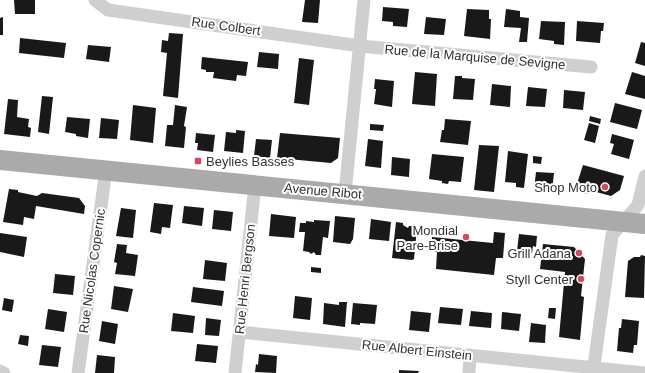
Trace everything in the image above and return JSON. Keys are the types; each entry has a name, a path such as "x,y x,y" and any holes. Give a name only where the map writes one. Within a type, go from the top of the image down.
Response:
{"main road":[{"name":"Avenue Ribot","path":"0,160 345,193 645,224"}],"street":[{"name":"Rue Colbert","path":"95,0 108,10 360,46"},
{"path":"345,193 364,0"},
{"name":"Rue de la Marquise de Sevigne","path":"360,46 591,67"},
{"name":"Rue Nicolas Copernic","path":"78,373 106,170"},
{"path":"594,370 612,235 638,205 645,176"},
{"name":"Rue Henri Bergson","path":"235,373 255,185"},
{"name":"Rue Albert Einstein","path":"240,332 470,355 594,370 644,373"},
{"path":"468,373 470,355"},
{"path":"0,371 4,373"}],"building":[{"path":"14,0 35,0 35,14 15,14"},
{"path":"305,0 320,0 318,23 302,22"},
{"path":"383,7 409,9 407,27 393,26 393,22 382,21"},
{"path":"467,9 489,10 489,19 491,19 490,39 464,36"},
{"path":"506,9 520,11 520,17 529,18 527,42 519,42 521,28 504,27"},
{"path":"3,17 3,35 0,35 0,18"},
{"path":"426,17 446,19 444,35 424,34"},
{"path":"541,21 565,22 564,45 554,44 554,41 539,39"},
{"path":"577,21 604,23 603,31 601,31 600,43 576,41"},
{"path":"169,33 183,34 178,98 163,96 167,53 161,52 162,40 168,41"},
{"path":"20,38 66,43 64,58 19,53"},
{"path":"641,42 645,43 645,66 635,63"},
{"path":"88,45 111,47 109,62 86,59"},
{"path":"259,52 279,54 278,69 257,67"},
{"path":"202,57 248,62 246,76 237,75 236,81 213,78 214,72 206,72 206,70 201,69"},
{"path":"299,58 314,60 309,105 294,103"},
{"path":"415,72 437,74 435,106 412,104"},
{"path":"632,72 645,76 645,99 625,94"},
{"path":"455,76 475,79 473,100 453,99"},
{"path":"375,79 394,81 392,107 374,104 376,89 374,89"},
{"path":"492,84 511,86 510,107 490,105"},
{"path":"528,87 547,89 545,107 526,106"},
{"path":"564,90 585,92 583,110 563,108"},
{"path":"42,96 53,97 49,134 38,132"},
{"path":"8,99 18,100 17,117 29,119 28,127 31,128 30,137 4,134"},
{"path":"615,103 642,110 637,129 610,122"},
{"path":"133,105 156,108 153,143 130,140"},
{"path":"175,105 187,107 184,126 186,127 184,148 165,146 167,125 173,125"},
{"path":"590,116 601,119 600,124 589,121"},
{"path":"67,117 90,119 88,138 65,132"},
{"path":"101,118 119,120 117,139 99,138"},
{"path":"445,119 471,121 468,145 440,142 442,130 444,130"},
{"path":"589,123 599,126 595,143 584,140"},
{"path":"370,124 384,125 383,131 370,130"},
{"path":"236,130 245,131 243,153 224,151 226,132 236,133"},
{"path":"196,133 215,135 213,152 197,150 198,143 195,143"},
{"path":"280,133 340,138 338,158 331,163 277,158"},
{"path":"612,134 634,140 629,159 611,154 614,144 610,143"},
{"path":"256,139 272,140 270,158 254,156"},
{"path":"368,139 383,141 381,168 365,166"},
{"path":"479,145 499,146 494,192 474,190"},
{"path":"508,151 528,154 524,188 516,187 516,183 505,182"},
{"path":"432,154 464,157 461,182 449,181 448,184 442,183 442,181 429,179"},
{"path":"533,156 542,157 541,164 533,163"},
{"path":"392,157 410,159 409,177 391,175"},
{"path":"583,165 624,176 620,190 611,196 589,190 588,194 575,190"},
{"path":"536,172 554,173 552,191 534,190"},
{"path":"9,189 18,190 18,192 37,196 42,193 79,198 85,206 84,214 36,206 34,219 24,217 23,225 3,222"},
{"path":"154,203 173,205 170,228 162,227 161,234 150,232"},
{"path":"184,206 204,208 202,226 182,223"},
{"path":"121,208 136,210 133,238 116,236"},
{"path":"214,210 233,212 231,231 212,229"},
{"path":"271,214 296,217 294,238 269,236"},
{"path":"335,216 355,218 353,239 350,244 333,242"},
{"path":"371,219 391,222 389,241 369,239"},
{"path":"314,220 330,221 328,238 323,237 321,255 316,255 314,252 311,254 303,251 305,232 299,232 300,223 306,223 306,221 314,222"},
{"path":"396,222 403,223 403,225 408,228 409,226 415,226 417,228 414,259 412,260 392,258"},
{"path":"494,232 505,233 503,258 496,258 494,275 436,269 437,252 431,251 432,237 493,243"},
{"path":"0,233 27,237 24,257 0,252"},
{"path":"519,234 537,236 536,247 533,246 532,253 517,251"},
{"path":"117,244 127,245 126,253 138,255 135,276 115,274 117,263 114,262"},
{"path":"543,244 574,247 585,259 581,296 584,297 580,340 559,337 565,272 540,269"},
{"path":"641,255 645,256 644,298 625,297 628,261 634,257 640,257"},
{"path":"205,260 227,263 225,281 203,279"},
{"path":"311,267 321,268 321,273 311,272"},
{"path":"55,274 75,276 73,295 53,293"},
{"path":"114,286 133,289 128,312 111,309"},
{"path":"193,287 224,291 222,306 191,302"},
{"path":"295,296 312,298 310,320 293,318"},
{"path":"4,298 14,300 12,312 2,310"},
{"path":"339,302 347,302 345,327 323,324 324,303 339,305"},
{"path":"353,303 377,305 375,324 351,324"},
{"path":"440,307 463,309 461,325 438,323"},
{"path":"549,308 556,308 555,319 548,318"},
{"path":"48,309 67,312 64,332 45,329"},
{"path":"411,311 431,313 429,332 409,330"},
{"path":"471,311 492,313 491,328 469,326"},
{"path":"502,312 521,314 519,331 501,329"},
{"path":"173,313 195,316 193,333 171,331"},
{"path":"206,318 221,320 219,336 205,335"},
{"path":"622,319 639,321 637,345 634,345 633,353 617,351 619,328 621,328"},
{"path":"102,321 118,324 115,344 99,341"},
{"path":"531,323 546,325 545,343 529,342"},
{"path":"20,335 29,336 28,346 18,344"},
{"path":"197,344 218,346 216,363 195,361"},
{"path":"42,345 61,347 58,367 39,365"},
{"path":"259,354 277,356 276,373 255,372 256,364 258,365"},
{"path":"97,355 115,357 114,373 95,373"},
{"path":"399,370 419,371 418,373 399,373"}],"place":[{"name":"Beylies Basses","path":"198,161"},
{"name":"Shop Moto","path":"605,187"},
{"name":"Mondial Pare-Brise","path":"466,237"},
{"name":"Grill Adana","path":"579,253"},
{"name":"Styll Center","path":"581,279"}]}
